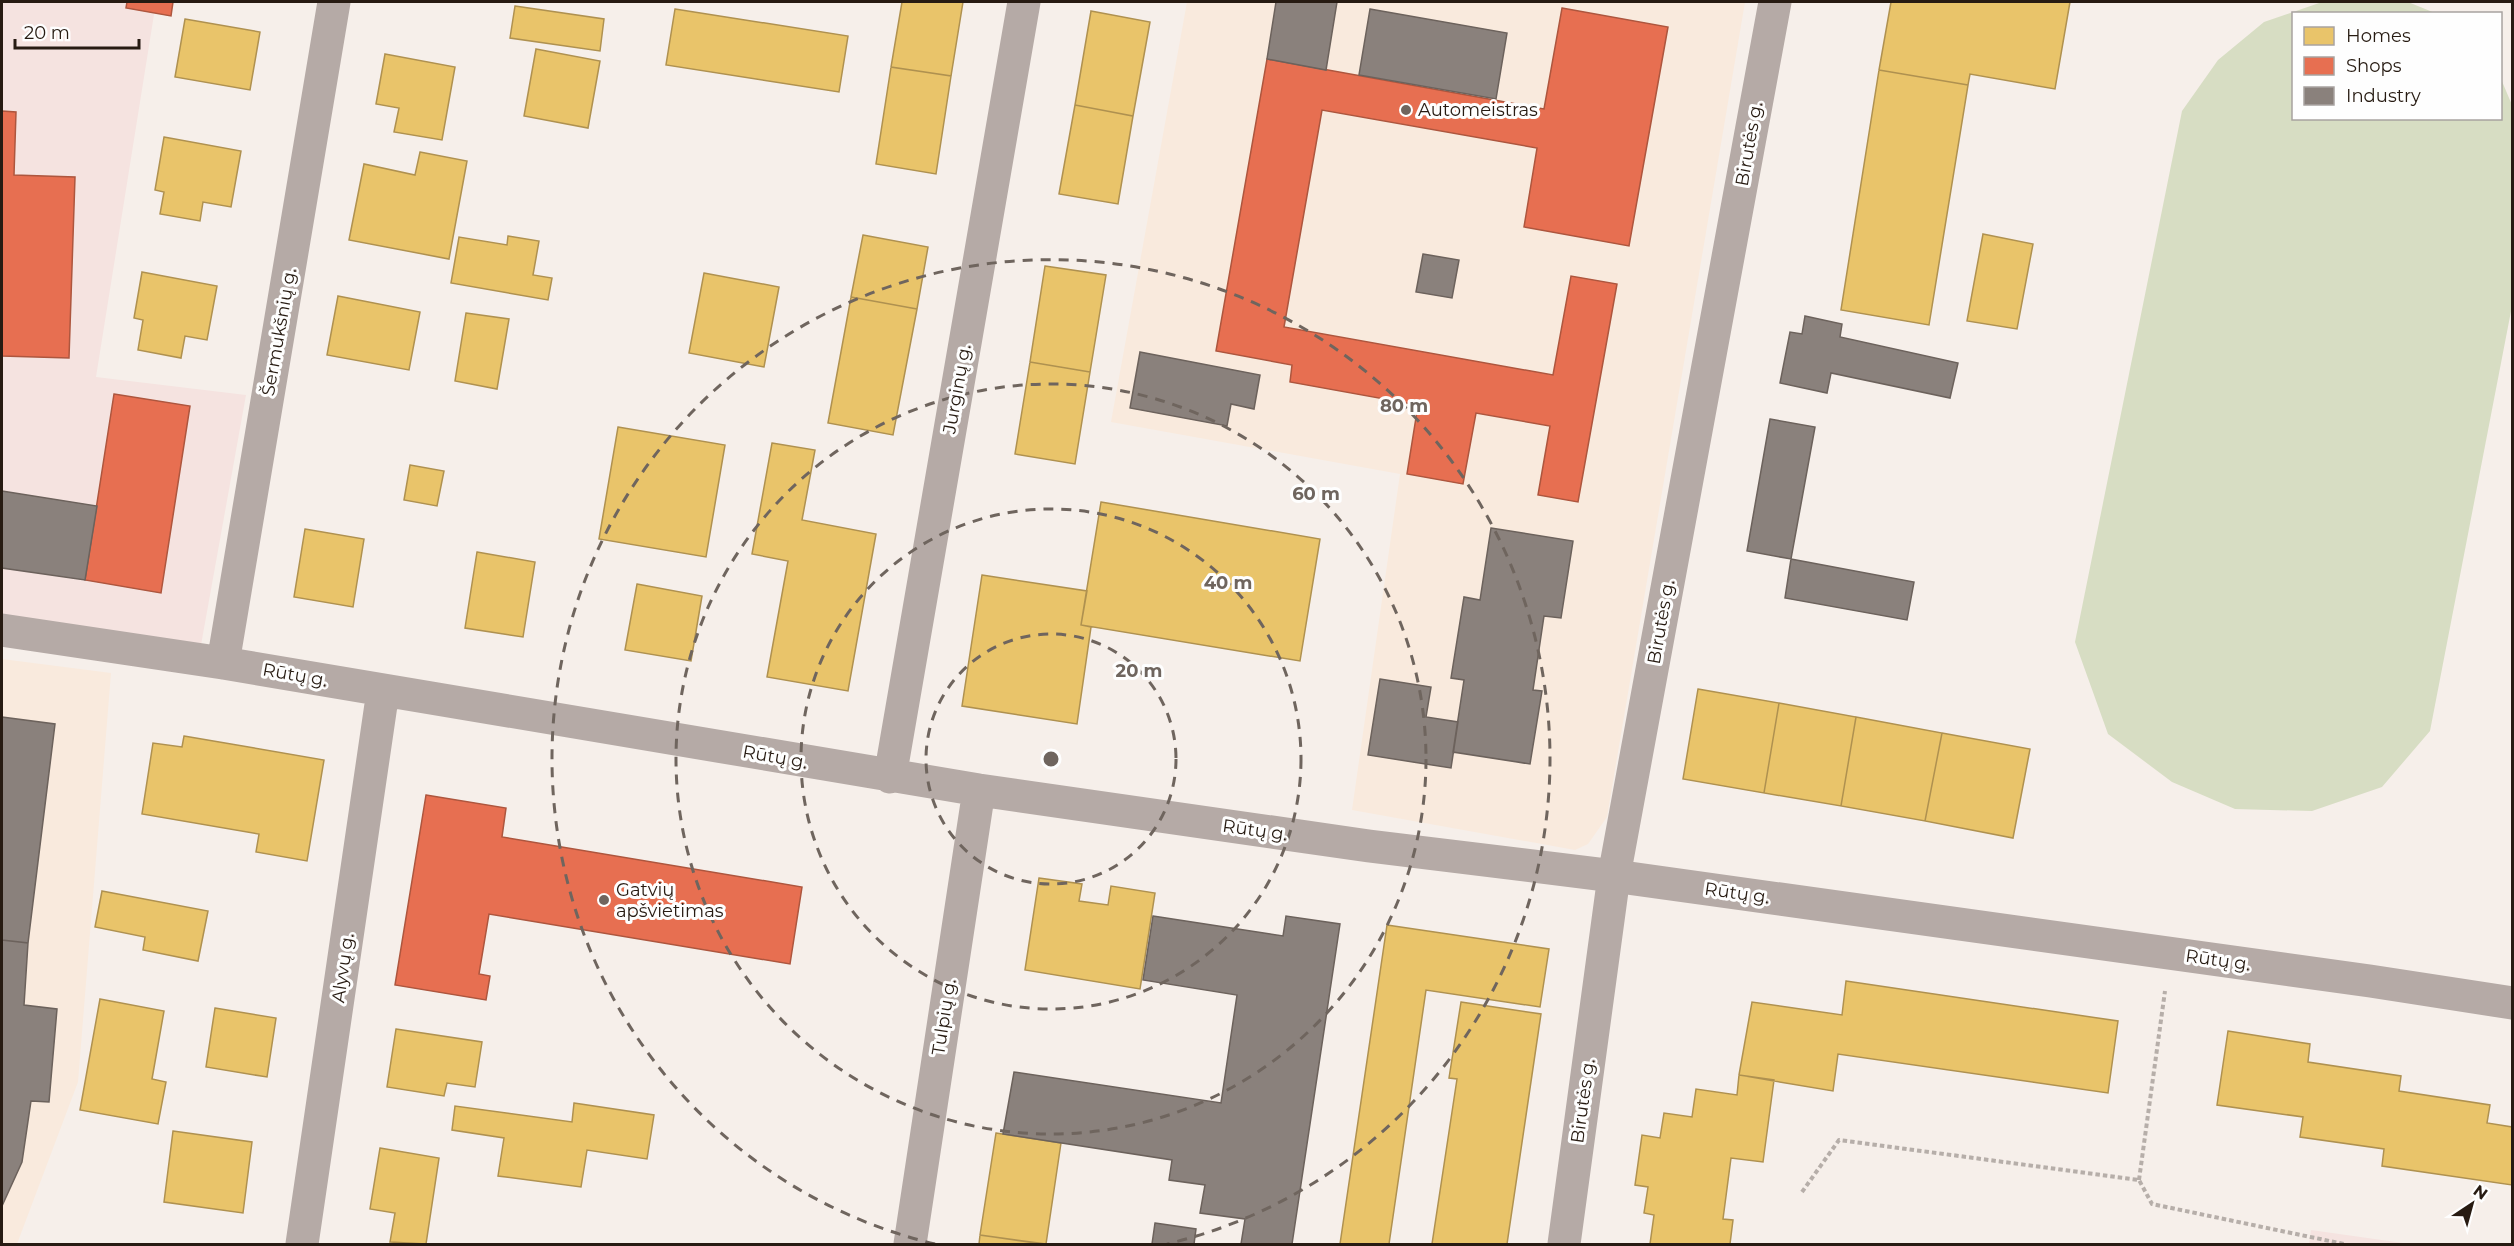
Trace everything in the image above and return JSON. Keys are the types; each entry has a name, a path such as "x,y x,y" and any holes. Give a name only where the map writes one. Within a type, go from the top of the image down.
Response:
{"street":[{"name":"Šermukšnių g.","path":"223,663 334,2"},
{"name":"Jurginų g.","path":"890,777 1024,2"},
{"name":"Birutės g.","path":"1564,1245 1614,876 1775,2"},
{"name":"Rūtų g.","path":"2,630 223,663 890,777 1369,846 1614,876 2170,953 2512,1003"},
{"name":"Alyvų g.","path":"302,1245 383,690"},
{"name":"Tulpių g.","path":"910,1245 979,790"}],"path":[{"path":"2170,953 2139,1180 2152,1204 2344,1245"},
{"path":"1802,1192 1839,1140 2139,1180"}],"shaded area":[{"path":"2,2 156,2 96,377 246,395 201,645 2,614"},
{"path":"1187,2 1745,2 1607,817 1588,844 1575,850 1352,810 1400,474 1111,422"},
{"path":"2,659 111,673 78,1082 17,1244 2,1244"},
{"path":"2311,1230 2410,1244 2309,1244"}],"green space":[{"path":"2322,2 2408,2 2433,12 2293,12"},
{"path":"2292,12 2292,120 2502,120 2502,81 2512,105 2512,306 2430,731 2382,787 2312,811 2235,809 2172,782 2108,734 2075,642 2182,111 2218,60 2264,22"}],"building: Homes":[{"path":"902,2 963,2 951,76 891,67"},
{"path":"1891,2 2070,2 2055,89 1970,74 1968,85 1879,70"},
{"path":"515,6 604,19 600,51 510,38"},
{"path":"675,9 848,36 839,92 666,65"},
{"path":"1091,11 1150,22 1133,116 1075,105"},
{"path":"185,19 260,32 250,90 175,77"},
{"path":"536,49 600,61 588,128 524,116"},
{"path":"385,54 455,67 442,140 394,132 399,108 376,104"},
{"path":"891,67 951,76 936,174 876,164"},
{"path":"1879,70 1968,85 1929,325 1841,310"},
{"path":"1075,105 1133,116 1118,204 1059,194"},
{"path":"164,137 241,151 231,207 203,202 200,221 160,214 164,192 155,190"},
{"path":"420,152 467,161 449,259 349,240 364,164 415,175"},
{"path":"1983,234 2033,244 2017,329 1967,321"},
{"path":"863,235 928,247 917,309 851,297"},
{"path":"508,236 539,241 533,275 552,278 548,300 451,283 459,237 507,245"},
{"path":"1045,266 1106,275 1090,372 1030,362"},
{"path":"142,272 217,286 207,340 185,336 181,358 138,350 143,320 134,318"},
{"path":"704,273 779,287 764,367 689,353"},
{"path":"338,296 420,312 409,370 327,355"},
{"path":"851,297 917,309 893,435 828,423"},
{"path":"466,313 509,319 497,389 455,381"},
{"path":"1030,362 1090,372 1075,464 1015,454"},
{"path":"618,427 725,445 706,557 599,539"},
{"path":"772,443 815,450 802,520 876,534 848,691 767,677 788,561 752,554"},
{"path":"410,465 444,471 437,506 404,500"},
{"path":"1101,502 1320,539 1300,661 1081,625"},
{"path":"305,529 364,539 353,607 294,597"},
{"path":"477,552 535,562 523,637 465,628"},
{"path":"982,575 1087,591 1081,625 1091,627 1077,724 962,706"},
{"path":"637,584 702,596 691,661 625,650"},
{"path":"1698,689 1779,703 1764,793 1683,779"},
{"path":"1779,703 1856,717 1841,806 1764,793"},
{"path":"1856,717 1942,733 1925,821 1841,806"},
{"path":"1942,733 2030,749 2013,838 1925,821"},
{"path":"184,736 324,760 307,861 256,852 259,834 142,814 153,743 182,747"},
{"path":"1039,878 1082,884 1079,901 1108,905 1111,886 1155,893 1140,989 1025,970"},
{"path":"102,891 208,911 198,961 143,950 145,937 95,927"},
{"path":"1387,925 1549,949 1540,1007 1426,990 1389,1244 1340,1244"},
{"path":"1846,981 2118,1021 2108,1093 1838,1054 1833,1091 1739,1075 1752,1002 1842,1015"},
{"path":"100,999 164,1011 152,1079 166,1082 158,1124 80,1110"},
{"path":"1461,1002 1541,1014 1507,1244 1432,1244 1457,1079 1449,1078"},
{"path":"215,1008 276,1018 267,1077 206,1067"},
{"path":"396,1029 482,1042 475,1087 447,1083 444,1096 387,1087"},
{"path":"2228,1031 2310,1044 2308,1062 2401,1076 2399,1091 2490,1105 2487,1123 2512,1127 2512,1185 2382,1166 2384,1149 2300,1137 2303,1117 2217,1105"},
{"path":"1739,1075 1774,1080 1763,1162 1731,1158 1723,1219 1733,1220 1730,1244 1650,1244 1654,1215 1644,1213 1648,1187 1635,1185 1642,1135 1660,1138 1664,1113 1692,1117 1696,1089 1737,1095"},
{"path":"574,1103 654,1115 647,1159 587,1150 581,1187 498,1176 504,1138 452,1130 455,1106 572,1122"},
{"path":"173,1131 252,1142 243,1213 164,1202"},
{"path":"996,1133 1061,1143 1046,1244 980,1235"},
{"path":"380,1148 439,1158 426,1244 390,1242 395,1213 370,1209"},
{"path":"980,1235 1043,1244 979,1244"}],"building: Shops":[{"path":"127,2 173,2 171,16 126,8"},
{"path":"1562,8 1668,27 1629,246 1524,227 1537,148 1322,110 1284,327 1553,375 1571,276 1617,284 1578,502 1538,495 1550,426 1476,413 1463,484 1407,474 1418,405 1290,382 1292,365 1216,351 1267,59 1544,109"},
{"path":"2,111 16,112 14,175 75,177 69,358 2,356"},
{"path":"114,394 190,406 161,593 85,580"},
{"name":"Gatvių apšvietimas","path":"426,795 506,808 502,837 802,887 790,964 489,914 479,974 490,976 486,1000 395,985"}],"building: Industry":[{"path":"1276,2 1337,2 1326,70 1267,59"},
{"path":"1370,9 1507,33 1496,99 1359,75"},
{"path":"1423,254 1459,260 1452,298 1416,292"},
{"path":"1805,316 1842,324 1840,337 1958,363 1950,398 1831,373 1827,393 1780,383 1790,332 1802,334"},
{"path":"1140,352 1260,375 1254,409 1231,404 1227,426 1130,408"},
{"path":"1770,419 1815,427 1791,559 1747,551"},
{"path":"2,491 97,506 85,580 2,568"},
{"path":"1491,528 1573,541 1561,618 1544,616 1533,690 1542,691 1530,764 1453,752 1464,680 1451,678 1464,597 1480,600"},
{"path":"1791,559 1914,582 1907,620 1785,598"},
{"path":"1380,679 1431,687 1426,717 1458,722 1451,768 1368,755"},
{"path":"2,717 55,724 28,943 2,940"},
{"path":"1153,916 1283,936 1286,916 1340,924 1292,1244 1241,1244 1245,1219 1200,1213 1205,1185 1169,1180 1172,1160 1003,1134 1014,1072 1221,1103 1237,995 1143,980"},
{"path":"2,940 28,943 24,1005 57,1009 49,1102 31,1101 22,1162 2,1206"},
{"path":"1155,1223 1196,1229 1194,1244 1152,1244"}],"place":[{"name":"Automeistras","path":"1406,110"},
{"name":"Gatvių apšvietimas","path":"604,900"}]}
